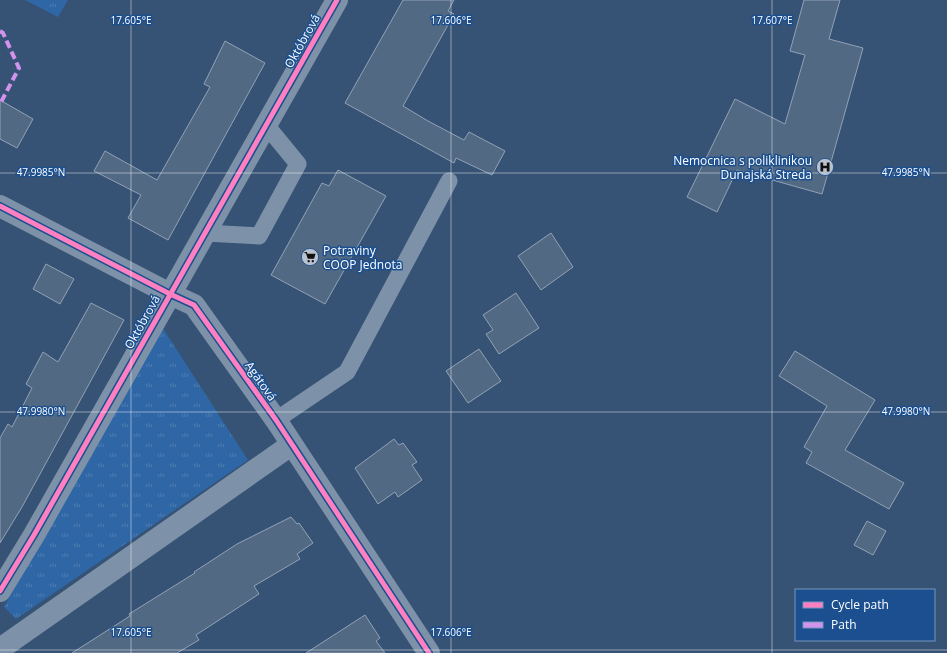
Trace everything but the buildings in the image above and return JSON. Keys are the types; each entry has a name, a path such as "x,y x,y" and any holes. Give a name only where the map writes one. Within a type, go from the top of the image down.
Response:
{"street":[{"name":"Októbrová","path":"0,591 34,535 337,0"},
{"name":"Agátová","path":"0,206 194,305 276,420 429,653"},
{"path":"0,649 291,444"}],"lane":[{"path":"205,233 259,236 298,164 266,125"},
{"path":"276,420 347,372 449,181"}],"green space":[{"path":"25,0 68,0 58,17"},
{"path":"162,327 248,460 16,619 4,607"}],"marked path":[{"path":"0,31 3,33 19,68 0,104"}],"cycle path":[{"path":"0,591 34,535 337,0"},
{"path":"0,206 194,305 276,420 429,653"}],"place":[{"name":"Nemocnica s poliklinikou Dunajská Streda","path":"825,167"},
{"name":"Potraviny COOP Jednota","path":"310,257"}]}
